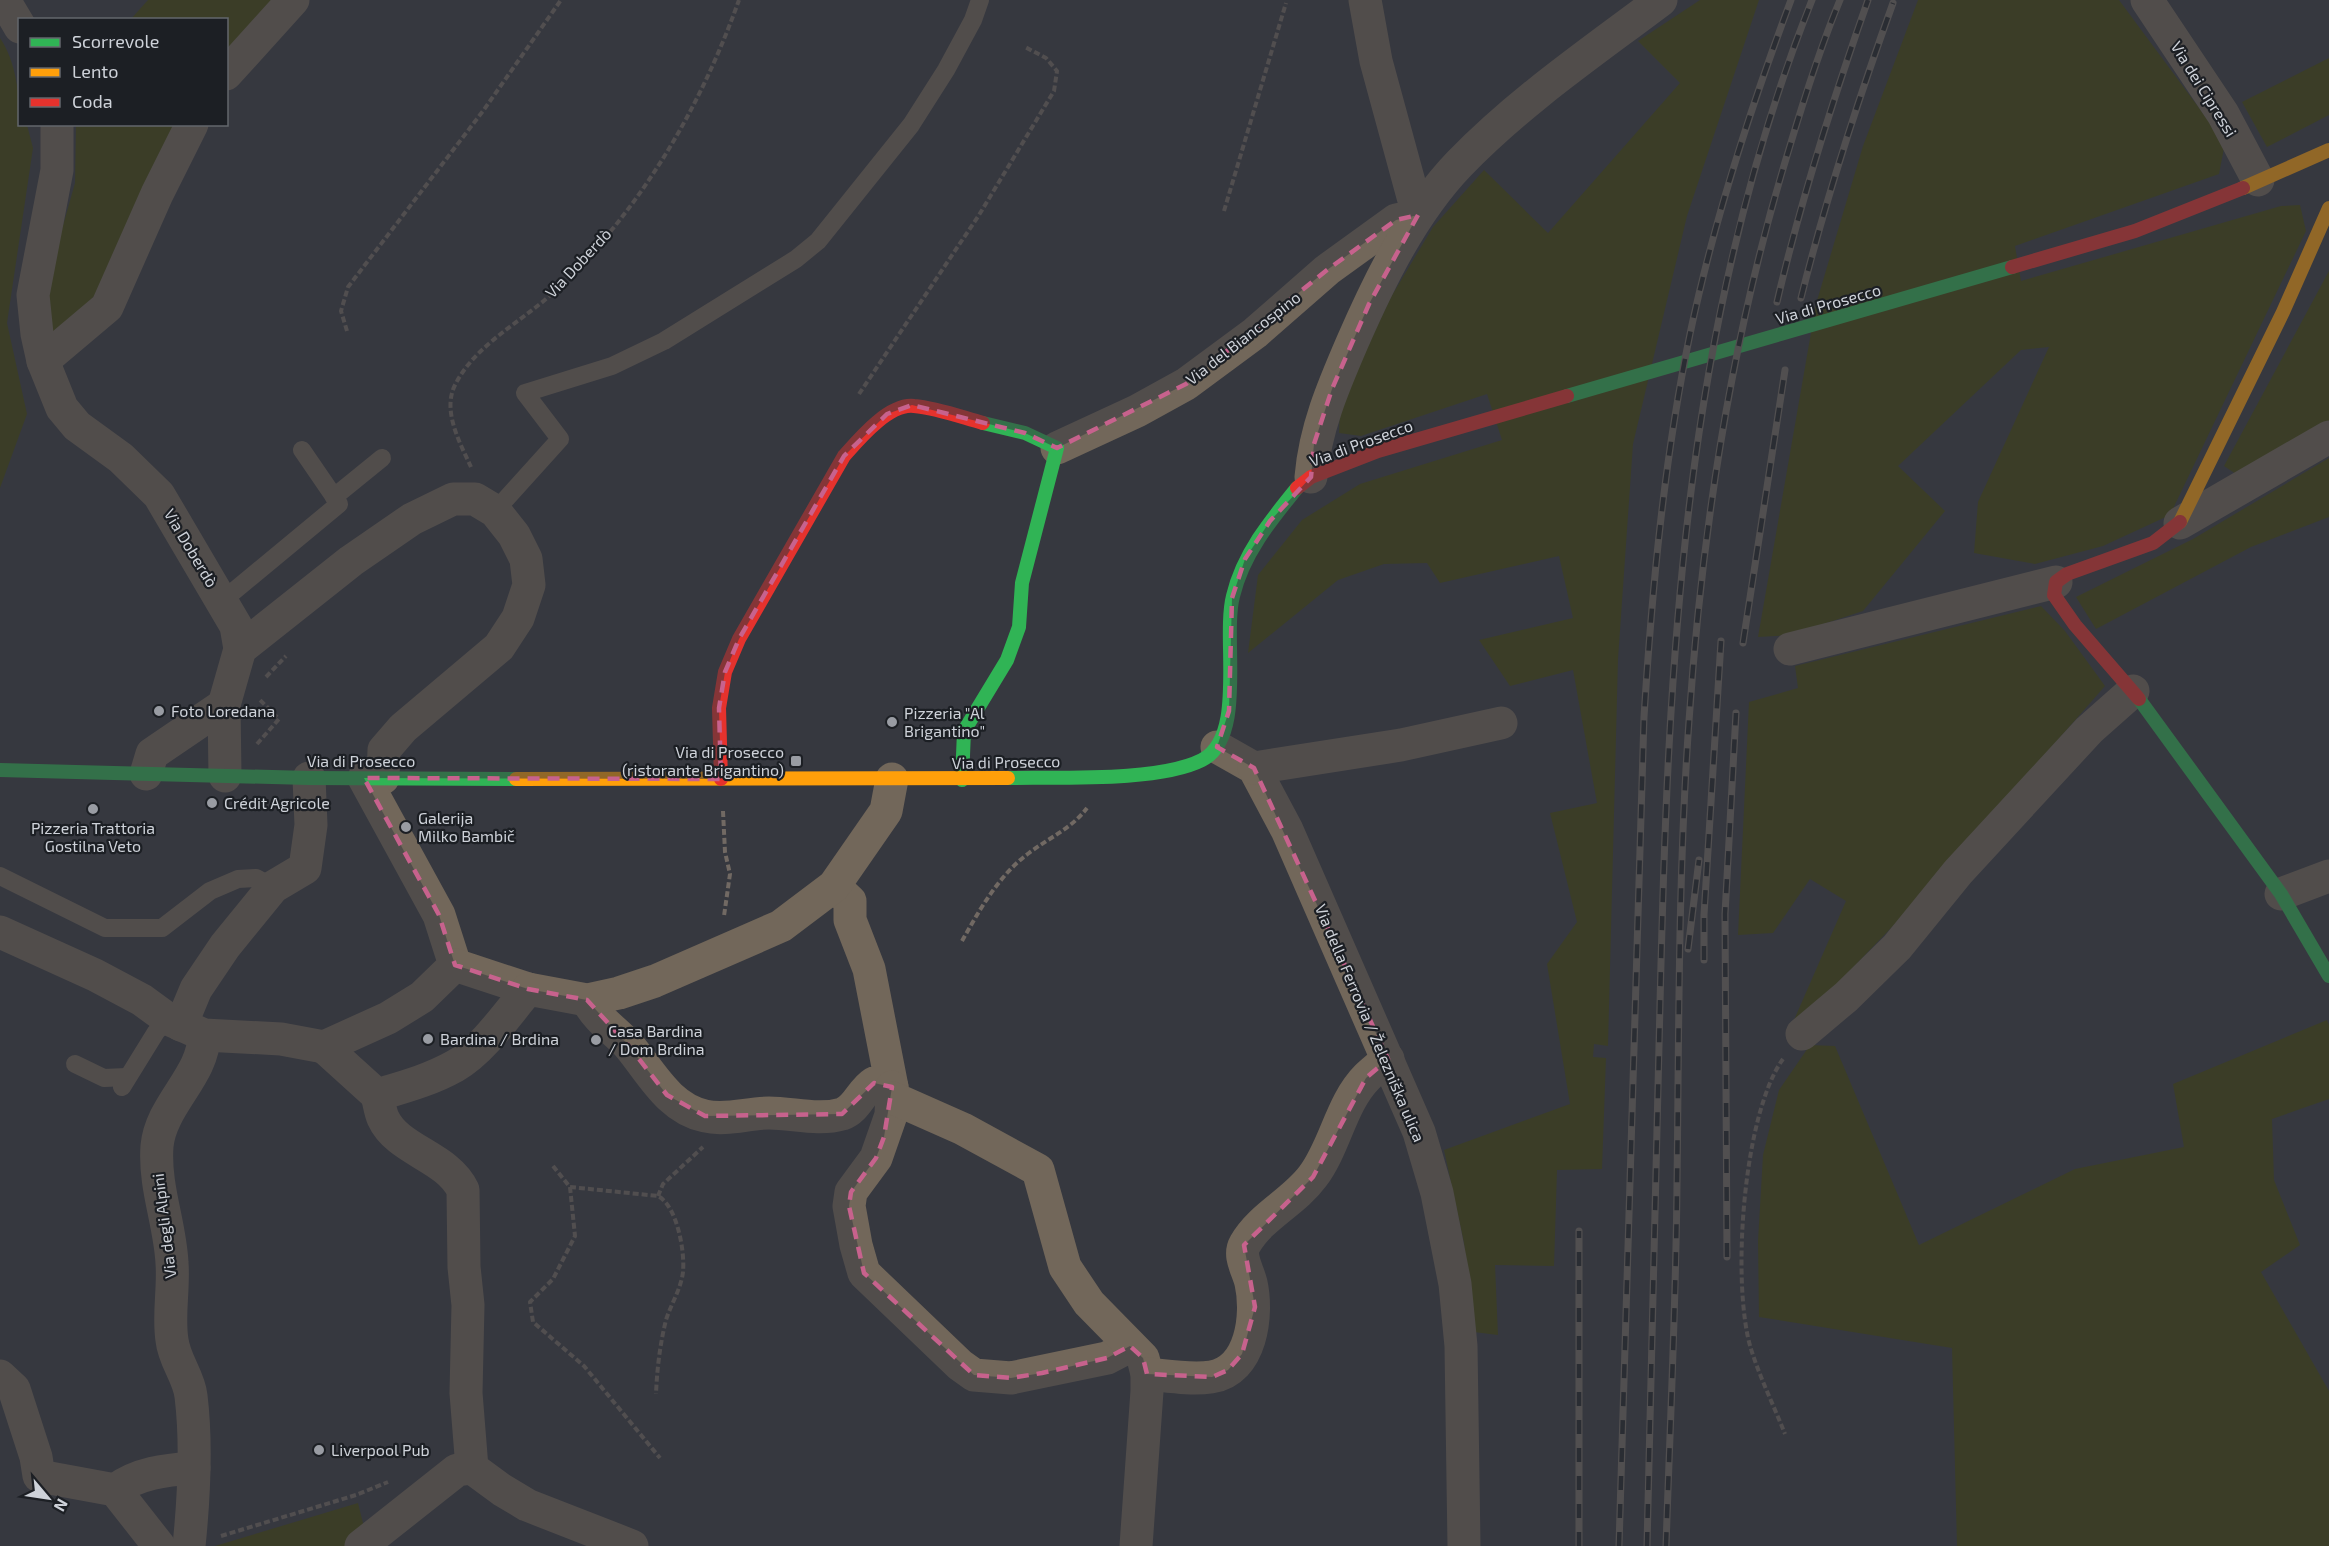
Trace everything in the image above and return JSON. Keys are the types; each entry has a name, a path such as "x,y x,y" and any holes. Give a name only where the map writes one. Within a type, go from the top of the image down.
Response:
{"main road":[{"name":"Via di Prosecco","path":"0,770 309,778 962,780 1099,777 1164,773 1185,768 1203,760 1217,747 1229,711 1229,636 1232,598 1245,559 1270,521 1297,488 1311,477 1378,451 2174,217 2329,150"},
{"path":"2329,208 2283,312 2180,523 2153,543 2067,574 2056,582 2054,595 2061,608 2133,691 2280,894 2329,976"},
{"path":"721,779 719,708 725,672 739,639 844,456 863,434 887,414 912,405 1025,433 1057,448 1046,498 1022,583 1019,627 1007,660 964,731 962,780"}],"street":[{"path":"4,0 18,24"},
{"path":"228,72 293,0"},
{"path":"1365,0 1379,72 1418,215"},
{"path":"1311,477 1314,444 1332,389 1369,304 1418,215 1458,165 1504,122 1552,81 1661,0"},
{"name":"Via dei Cipressi","path":"2146,0 2223,114 2258,180"},
{"name":"Via Doberdò","path":"57,126 57,170 33,295 37,334 43,361 62,408 77,426 121,458 159,495 236,626 240,649"},
{"path":"43,361 107,307 157,194 191,126"},
{"name":"Via del Biancospino","path":"1057,448 1137,411 1186,384 1255,333 1344,258 1396,220 1418,215"},
{"path":"2180,523 2329,437"},
{"path":"225,776 238,699 240,649 351,561 412,519 453,499 475,499 495,511 514,535 526,559 529,585 518,618 499,647 403,728 384,750 374,778 439,915 455,965"},
{"path":"1790,649 2056,582"},
{"path":"1802,1034 1846,997 1897,947 1958,872 2089,730 2133,691"},
{"path":"147,774 152,754 238,699"},
{"path":"1217,747 1254,768 1401,745 1501,723"},
{"name":"Via della Ferrovia / Železniška ulica","path":"1254,768 1287,830 1388,1059 1419,1132 1437,1193 1455,1284 1461,1346 1464,1546"},
{"path":"273,887 305,868 311,825 309,778"},
{"path":"455,965 528,989 587,1000 655,981 730,946 781,926 834,886 886,811 892,779"},
{"path":"2280,894 2329,876"},
{"path":"834,886 850,901 850,920 869,969 892,1093 891,1116 876,1158 851,1192 849,1206 864,1273 960,1365 974,1375 1011,1378 1051,1371 1107,1358 1130,1346"},
{"name":"Via degli Alpini","path":"190,1541 194,1468 191,1393 176,1358 172,1340 172,1262 157,1185 157,1144 165,1116 204,1051 184,1026 196,988 225,946 273,887"},
{"path":"0,932 95,975 184,1026 324,1047 377,1095 384,1119 398,1135 458,1178 463,1190 464,1268 468,1305 466,1393 472,1468"},
{"path":"324,1047 388,1018 413,1002 455,965"},
{"path":"377,1095 417,1084 457,1065 497,1028 528,989"},
{"path":"587,1000 594,1012 628,1045 667,1095 681,1107 705,1116 720,1118 770,1113 801,1117 843,1114 855,1106 865,1089 874,1083 1038,1170 1065,1267 1089,1304 1143,1358 1147,1374 1136,1546"},
{"path":"1147,1374 1212,1377 1228,1370 1242,1354 1252,1331 1255,1307 1251,1281 1243,1261 1244,1245 1259,1227 1313,1177 1366,1078 1388,1059"},
{"path":"0,1376 14,1389 36,1457 39,1476 115,1490 142,1476 166,1470 194,1468"},
{"path":"361,1546 457,1470 472,1468 502,1490 527,1504 632,1546"},
{"path":"115,1490 159,1546"}],"lane":[{"path":"495,511 560,439 525,393 612,366 664,341 796,259 818,241 911,125 946,70 973,20 980,0"},
{"path":"222,601 339,504 302,450"},
{"path":"334,497 382,458"},
{"path":"0,876 105,928 162,928 210,891 238,879 255,878 273,887"},
{"path":"75,1064 104,1078 125,1082 156,1032 184,1026"}],"path":[{"path":"347,331 341,311 348,287 483,111 561,0"},
{"name":"Via Doberdò","path":"495,511 457,436 449,406 454,386 471,362 557,290 635,201 685,123 724,43 739,0"},
{"path":"1224,211 1286,3"},
{"path":"855,400 979,215 1054,91 1057,71 1046,58 1025,47"},
{"path":"259,684 288,654"},
{"path":"238,699 279,719 252,750"},
{"path":"962,941 982,903 1007,873 1029,853 1077,823 1091,804 1099,777"},
{"path":"721,779 725,852 730,874 724,924 730,946"},
{"path":"1785,1434 1750,1348 1742,1290 1744,1198 1754,1137 1772,1074 1802,1034"},
{"path":"658,1196 663,1184 702,1149 705,1116"},
{"path":"553,1166 570,1186 575,1236 553,1280 530,1302 533,1322 584,1366 660,1458"},
{"path":"570,1186 658,1196 667,1200 672,1208 683,1272 661,1342 656,1394"},
{"path":"190,1541 221,1536 356,1495 399,1478"}],"highlighted area":[{"path":"1418,215 1369,304 1332,389 1314,444 1311,477 1270,521 1245,559 1232,598 1229,711 1217,747 1254,768 1388,1059 1366,1078 1313,1177 1244,1245 1255,1307 1242,1354 1228,1370 1212,1377 1147,1374 1143,1358 1130,1346 1107,1358 1042,1373 1011,1378 974,1375 864,1273 849,1206 851,1192 876,1158 884,1137 892,1087 874,1083 842,1114 705,1116 667,1095 628,1045 587,1000 528,989 455,965 439,915 364,778 721,779 719,708 725,672 739,639 844,456 887,414 912,405 1025,433 1057,448 1186,384 1327,270 1396,220"}],"green space":[{"path":"148,0 278,0 228,58 228,18 132,18"},
{"path":"1700,0 1759,0 1687,216 1633,444 1618,659 1608,1046 1594,1044 1593,1057 1606,1058 1602,1169 1557,1170 1554,1266 1495,1265 1498,1335 1474,1332 1464,1243 1444,1150 1570,1104 1547,964 1577,922 1550,813 1597,803 1573,670 1510,686 1479,640 1573,618 1559,556 1440,583 1427,563 1384,564 1338,580 1248,653 1258,575 1302,520 1360,484 1502,440 1487,394 1361,436 1339,433 1340,405 1391,297 1433,227 1484,170 1548,233 1680,83 1638,41"},
{"path":"1918,0 2119,0 2225,143 2219,174 2015,246 2021,281 2281,206 2300,205 2306,231 2170,515 2103,546 2035,564 1974,553 1978,502 2049,347 2021,350 1898,466 1945,511 1863,611 1790,635 1758,637 1816,304 1863,146"},
{"path":"0,38 10,57 16,80 18,126 27,126 33,148 7,323 27,414 0,488"},
{"path":"2329,58 2329,115 2267,147 2242,102"},
{"path":"76,126 185,126 106,285 49,340 49,275 75,183"},
{"path":"2329,271 2329,421 2236,474 2224,466"},
{"path":"2329,458 2329,517 2251,547 2096,629 2076,597 2193,539"},
{"path":"2041,606 2065,631 2105,686 1916,902 1787,1036 1846,901 1810,879 1773,933 1738,935 1749,702 1798,688 1795,666"},
{"path":"2327,1020 2329,1025 2329,1099 2272,1119 2274,1180 2300,1245 2261,1272 2329,1391 2329,1546 1957,1546 1952,1348 1759,1317 1758,1241 1763,1155 1779,1090 1810,1045 1835,1046 1919,1245 2075,1169 2184,1147 2173,1084"},
{"path":"358,1503 365,1531 353,1546 215,1546"}],"railway":[{"path":"1619,1546 1644,717 1660,525 1681,381 1710,249 1734,165 1791,0"},
{"path":"1647,1546 1669,748 1678,621 1691,494 1709,369 1735,245 1769,122 1812,0"},
{"path":"1666,1546 1675,1275 1685,779 1702,576 1722,432 1751,289 1795,130 1819,55 1840,0"},
{"path":"1777,302 1818,150 1868,0"},
{"path":"1801,298 1843,149 1893,3"},
{"path":"1743,643 1785,370"},
{"path":"1704,960 1704,915 1721,641"},
{"path":"1727,1257 1725,914 1736,713"},
{"path":"1688,949 1699,860"},
{"path":"1579,1231 1579,1546"}],"traffic: fast":[{"path":"1567,396 2012,267"},
{"path":"962,780 964,731 1007,660 1019,627 1022,583 1057,448 1025,433 983,423"},
{"path":"1008,778 1108,777 1161,772 1202,760 1216,748 1224,731 1229,709 1230,614 1233,596 1243,566 1251,552 1297,488"},
{"path":"2139,699 2281,894 2329,976"},
{"path":"0,770 309,778 516,779"}],"traffic: slow":[{"path":"2243,188 2329,150"},
{"path":"2180,522 2283,312 2329,208"},
{"path":"516,779 1008,778"}],"traffic: jam":[{"path":"2012,267 2135,231 2243,188"},
{"path":"1297,488 1311,477 1378,451 1567,396"},
{"path":"721,779 719,708 725,672 739,639 844,456 875,424 895,410 904,407 931,409 983,423"},
{"path":"2139,699 2075,625 2054,595 2056,582 2067,574 2153,543 2180,522"}],"place":[{"name":"Foto Loredana","path":"159,711"},
{"name":"Pizzeria \"Al Brigantino\"","path":"892,722"},
{"name":"Via di Prosecco (ristorante Brigantino)","path":"796,761"},
{"name":"Crédit Agricole","path":"212,803"},
{"name":"Pizzeria Trattoria Gostilna Veto","path":"93,809"},
{"name":"Galerija Milko Bambič","path":"406,827"},
{"name":"Bardina / Brdina","path":"428,1039"},
{"name":"Casa Bardina / Dom Brdina","path":"596,1040"},
{"name":"Liverpool Pub","path":"319,1450"}]}
